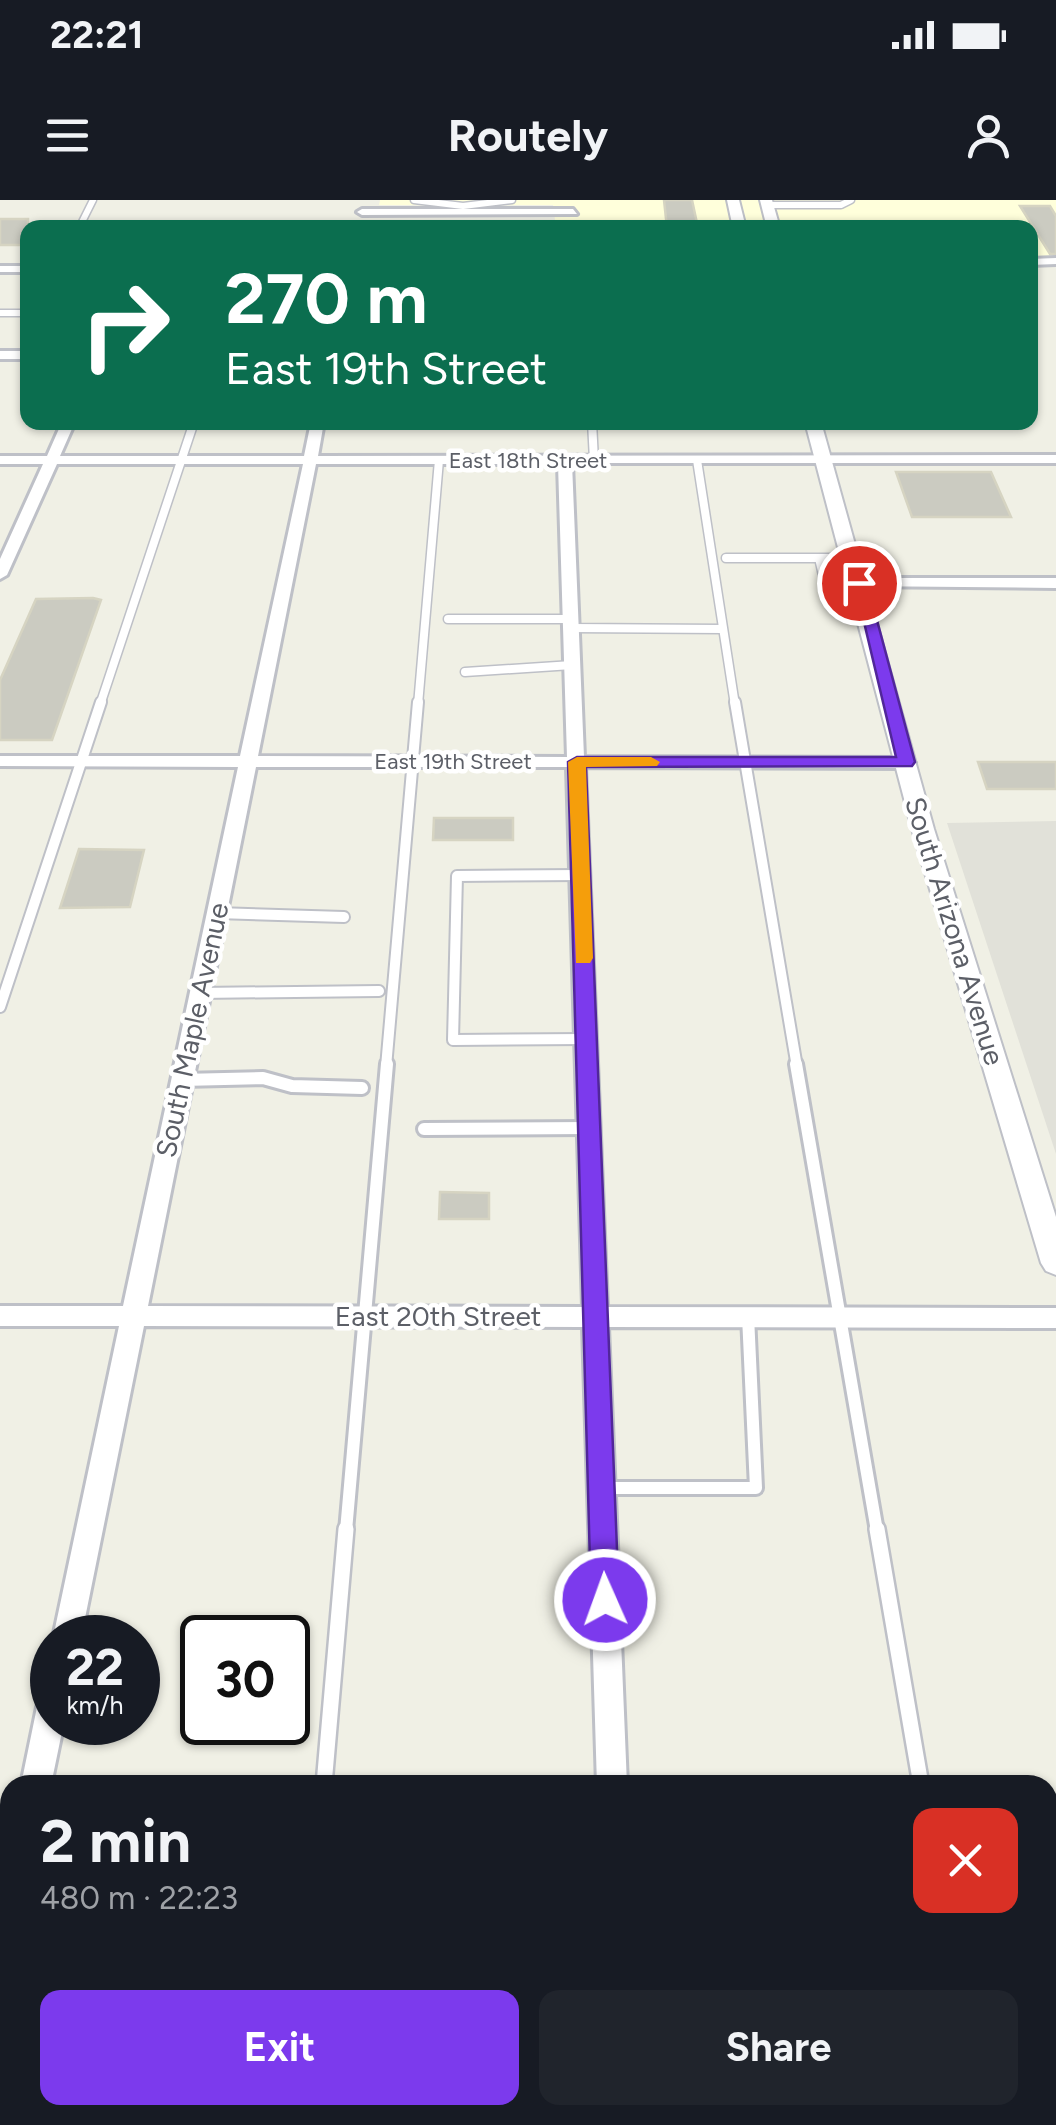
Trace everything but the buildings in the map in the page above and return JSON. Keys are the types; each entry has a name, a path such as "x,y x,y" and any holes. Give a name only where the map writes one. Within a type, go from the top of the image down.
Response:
{"street":[{"path":"363,206 573,212"},
{"path":"0,575 65,430"},
{"name":"South Maple Avenue","path":"72,1615 316,430"},
{"name":"South Arizona Avenue","path":"815,430 906,762 1056,1264"},
{"name":"East 18th Street","path":"0,460 1056,459"},
{"path":"565,460 612,1775"},
{"path":"859,583 1056,583"},
{"name":"East 19th Street","path":"0,761 906,762"},
{"name":"East 20th Street","path":"0,1316 1056,1318"},
{"path":"38,1775 44,1745"}],"lane":[{"path":"414,200 428,204 500,204 512,200"},
{"path":"767,202 841,205 851,200"},
{"path":"0,1007 191,430"},
{"path":"592,430 594,460"},
{"path":"325,1775 439,460"},
{"path":"697,460 744,762 919,1775"},
{"path":"726,558 852,558"},
{"path":"818,558 825,584 859,583"},
{"path":"448,619 724,629"},
{"path":"465,672 572,665"},
{"path":"580,875 456,876 452,1040 586,1039"},
{"path":"217,912 344,918"},
{"path":"200,992 379,990"},
{"path":"182,1080 264,1078 292,1086 362,1088"},
{"path":"424,1128 588,1128"},
{"path":"601,1488 756,1488 748,1316"}],"shaded area":[{"path":"380,200 1056,200 1056,261 1038,261 1038,220 555,220 553,205 379,205"},
{"path":"1056,821 1056,1154 947,823"}],"slow traffic":[{"path":"583,958 577,762 651,762"}],"route":[{"path":"605,1600 577,762 906,762 859,583"}]}
